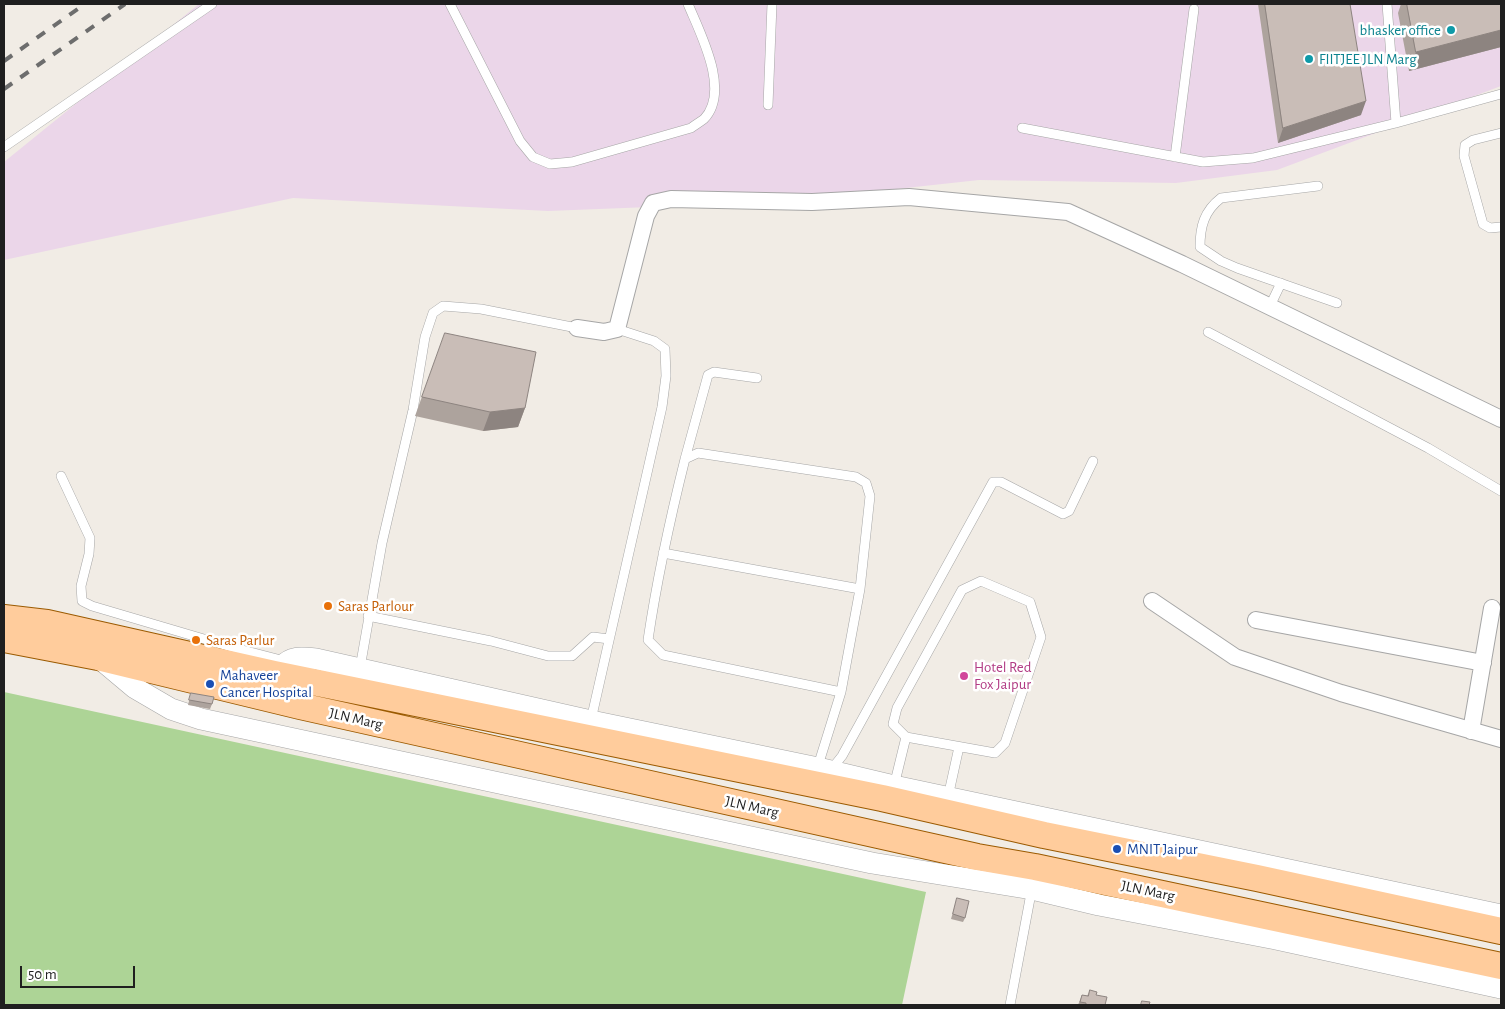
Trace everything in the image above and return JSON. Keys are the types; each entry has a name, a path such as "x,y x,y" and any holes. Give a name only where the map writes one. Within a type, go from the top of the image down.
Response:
{"main road":[{"path":"4,605 47,624"},
{"path":"4,618 47,624"},
{"name":"JLN Marg","path":"47,624 279,668 357,679 1045,826 1257,878 1501,931"},
{"name":"JLN Marg","path":"4,639 98,657 300,706 977,857 1033,878 1407,957 1501,966"},
{"path":"4,649 31,645"},
{"path":"1257,878 1276,876 1335,879"}],"street":[{"path":"577,328 604,332 617,329 646,216 653,203 671,199 812,202 909,197 1068,212 1270,306 1501,419"},
{"path":"1152,601 1235,656 1341,693 1501,739"},
{"path":"1471,730 1492,608"},
{"path":"1256,620 1483,662"},
{"path":"98,657 135,688 171,709 201,719 872,863 1033,878"},
{"path":"820,777 894,786 948,797 1045,826 1335,879 1501,915"},
{"path":"1407,957 1501,988"}],"lane":[{"path":"4,147 212,4"},
{"path":"450,4 520,141 532,157 550,164 572,162 691,128 704,119 710,109 714,93 714,74 708,52 688,4"},
{"path":"768,105 772,4"},
{"path":"1387,4 1396,123"},
{"path":"1175,157 1194,9"},
{"path":"1022,128 1203,162 1253,158 1396,123 1501,94"},
{"path":"1501,133 1473,140 1465,145 1464,156 1483,224 1490,228 1501,227"},
{"path":"1318,186 1221,198 1210,208 1200,228 1200,247 1210,255 1237,268 1337,303"},
{"path":"1270,306 1281,283"},
{"path":"357,679 382,543 413,410 425,337 433,313 443,306 481,308 577,328"},
{"path":"589,730 662,407 667,364 665,349 654,341 617,329"},
{"path":"1208,332 1428,448 1501,491"},
{"path":"757,378 714,372 708,375 685,459 663,553 653,601 648,640 663,655 841,692"},
{"path":"685,459 698,453 856,477 866,483 870,496 860,589 841,692 820,777"},
{"path":"820,777 846,748 993,482 1001,482 1063,514 1069,511 1093,461"},
{"path":"61,476 90,538 81,586 82,601 92,606 279,668"},
{"path":"663,553 860,589"},
{"path":"981,581 1030,602 1041,637 1006,742 995,753 959,747 906,737 893,724 897,708 962,590 981,581"},
{"path":"368,616 491,641 548,656 572,656 593,637 609,639"},
{"path":"894,786 906,737"},
{"path":"948,797 959,747"},
{"path":"1010,1005 1033,878"}],"shaded area":[{"path":"199,4 1501,4 1501,86 1277,170 1176,183 979,180 777,202 548,211 293,198 4,260 4,162"}],"green space":[{"path":"4,692 926,892 902,1005 4,1005"}],"building":[{"name":"FIITJEE JLN Marg","path":"1265,4 1350,4 1366,101 1283,128"},
{"name":"bhasker office","path":"1407,4 1501,4 1501,30 1416,52"},
{"path":"445,333 536,352 525,408 490,412 422,397"},
{"path":"191,693 214,697 212,704 189,700"},
{"path":"957,898 969,901 965,918 953,914"},
{"path":"1090,990 1097,992 1096,995 1107,997 1105,1005 1086,1005 1086,1003 1080,1002 1082,995 1088,996"},
{"path":"1142,1001 1150,1002 1149,1005 1141,1005"}],"railway":[{"path":"4,61 85,4"},
{"path":"4,89 125,4"}],"place":[{"name":"bhasker office","path":"1451,30"},
{"name":"FIITJEE JLN Marg","path":"1309,59"},
{"name":"Saras Parlour","path":"328,606"},
{"name":"Saras Parlur","path":"196,640"},
{"name":"Hotel Red Fox Jaipur","path":"964,676"},
{"name":"Mahaveer Cancer Hospital","path":"210,684"},
{"name":"MNIT Jaipur","path":"1117,849"}]}
